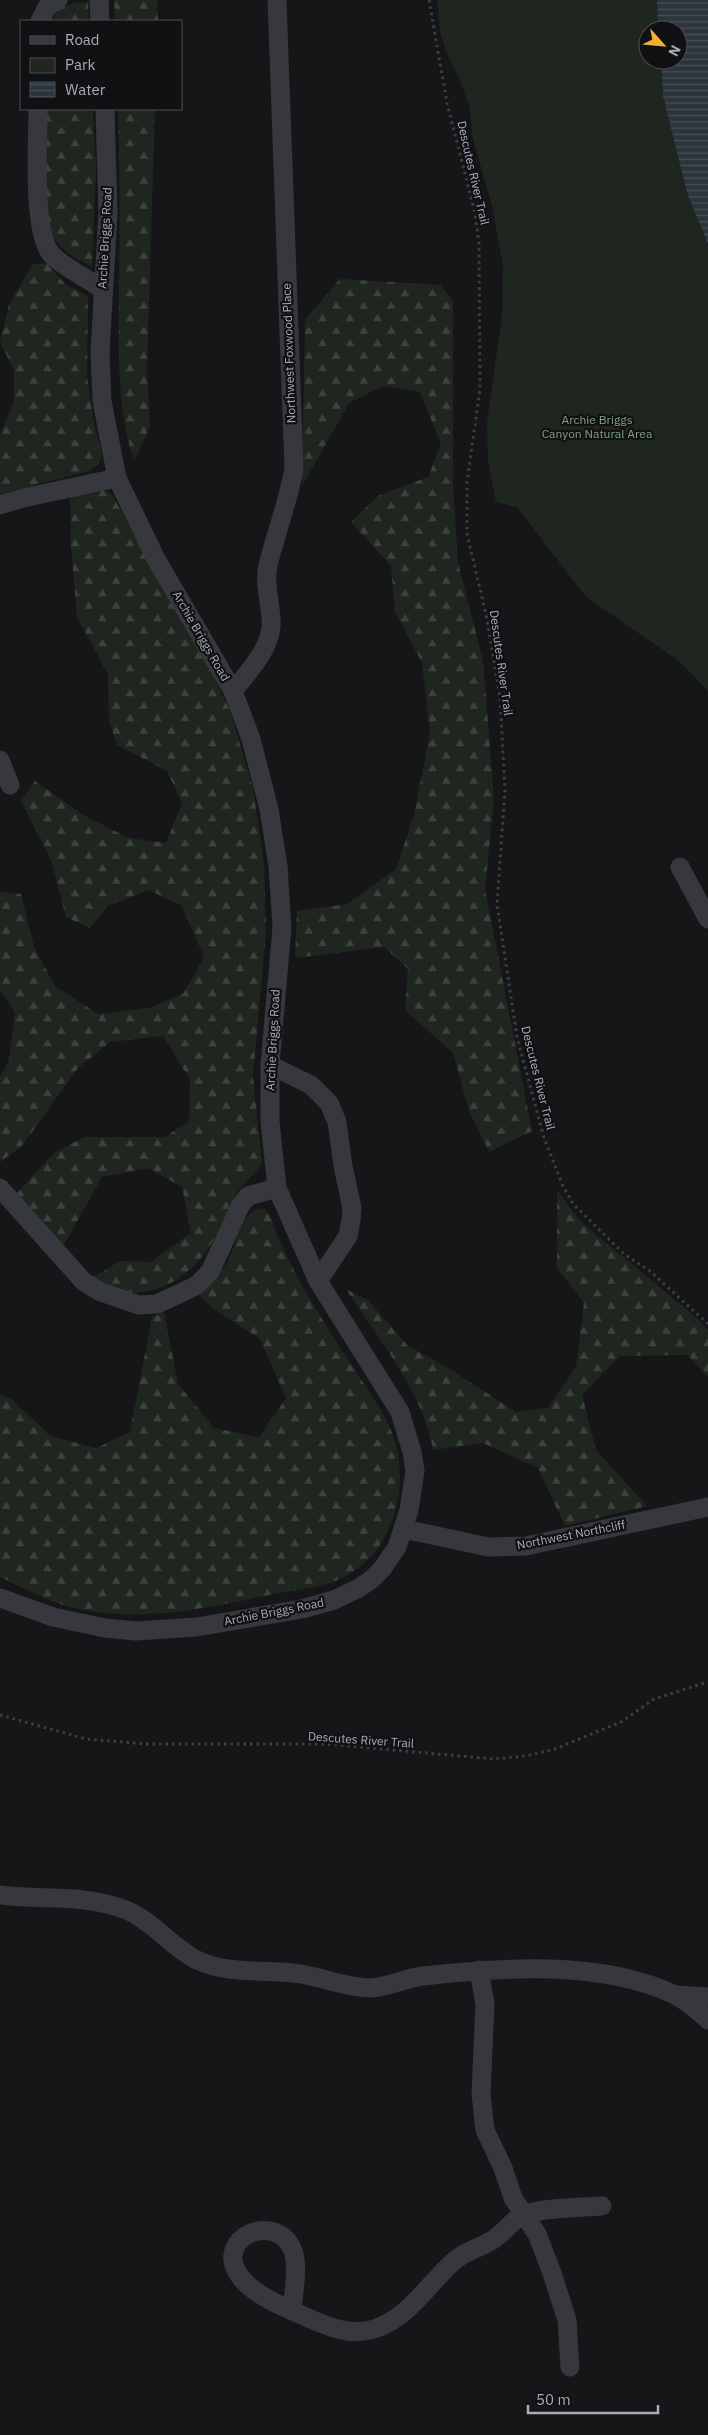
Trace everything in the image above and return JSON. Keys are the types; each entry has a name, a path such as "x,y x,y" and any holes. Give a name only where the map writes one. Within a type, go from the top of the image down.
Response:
{"street":[{"path":"40,20 47,7 58,0"},
{"path":"99,0 100,20"},
{"name":"Northwest Foxwood Place","path":"233,691 260,657 268,640 272,621 266,580 268,566 289,498 294,469 277,0"},
{"path":"38,110 38,200 43,240 52,255 102,289"},
{"name":"Archie Briggs Road","path":"0,1598 53,1617 105,1628 136,1631 197,1627 260,1617 334,1600 359,1588 382,1569 397,1547 404,1528 415,1471 406,1428 389,1393 318,1281 277,1188 270,1121 270,1065 282,927 278,866 261,773 233,691 156,559 117,478 102,401 100,352 102,289 108,214 105,110"},
{"path":"0,505 23,498 117,478"},
{"path":"0,760 10,785"},
{"path":"680,867 708,919"},
{"path":"270,1065 311,1085 329,1103 337,1122 343,1166 352,1208 351,1220 345,1240 318,1281"},
{"path":"0,1188 84,1282 101,1292 139,1305 157,1304 197,1285 210,1272 240,1206 248,1196 277,1188"},
{"name":"Northwest Northcliff","path":"404,1528 488,1547 526,1546 708,1507"},
{"path":"0,1895 17,1897 73,1897 104,1903 128,1911 196,1959 218,1968 300,1974 372,1988 418,1977 479,1970 549,1968 632,1978 676,1995 708,2020"},
{"path":"479,1970 485,2004 481,2094 485,2130 503,2168 514,2198 523,2215 537,2234 567,2320 570,2367"},
{"path":"676,1995 708,1997"},
{"path":"292,2311 342,2330 366,2332 386,2325 405,2312 456,2260 492,2241 523,2215 560,2208 602,2206"}],"path":[{"name":"Descutes River Trail","path":"430,0 447,102 476,213 479,244 480,389 467,482 467,534 486,614 500,696 505,790 497,904 517,1037 544,1138 563,1186 573,1204 624,1254 650,1271 708,1324"},
{"name":"Descutes River Trail","path":"0,1715 86,1739 146,1744 326,1744 494,1759 526,1756 554,1749 621,1722 654,1699 708,1682"}],"green space":[{"path":"114,0 157,0 158,20 115,20"},
{"name":"Archie Briggs Canyon Natural Area","path":"437,0 657,0 658,20 638,20 638,70 662,70 663,96 687,193 708,244 708,691 679,661 586,597 517,507 496,502 488,460 487,423 502,315 503,265 492,206 473,139 469,106 459,78 446,52 440,32"},
{"path":"88,2 89,20 52,20 58,11 71,4"},
{"path":"47,110 93,110 96,169 92,267 63,249 54,239 48,223 44,173"},
{"path":"118,110 155,110 147,369 150,427 134,461 128,441 121,399 119,337 120,202"},
{"path":"47,263 66,285 88,296 87,377 95,429 102,454 99,464 89,471 0,494 0,435 14,401 14,370 0,342 9,304 33,264"},
{"path":"340,279 440,285 453,301 453,485 458,562 483,661 494,797 485,889 532,1131 489,1152 469,1111 453,1053 405,1010 408,969 384,947 295,958 297,911 347,904 396,869 414,815 430,733 422,663 395,612 391,566 351,522 378,496 428,477 441,444 420,392 383,386 349,403 302,486 305,320"},
{"path":"94,488 109,492 113,496 150,565 206,660 230,711 253,788 264,864 266,932 253,1076 262,1163 237,1192 212,1243 196,1263 170,1283 155,1290 139,1293 123,1292 107,1287 92,1278 120,1261 151,1262 191,1233 182,1187 148,1168 102,1177 62,1248 16,1194 54,1153 84,1137 165,1137 189,1121 190,1080 163,1036 110,1042 78,1068 22,1146 0,1162 0,1077 9,1060 15,1012 0,991 0,892 21,894 34,947 55,986 98,1014 149,1008 183,994 204,957 182,906 149,890 108,906 90,928 66,917 51,860 21,801 35,781 85,816 129,838 166,843 182,803 167,771 117,745 109,721 108,674 77,617 71,545 70,495"},
{"path":"557,1190 580,1221 697,1318 708,1330 708,1377 687,1355 620,1356 582,1395 596,1450 647,1506 565,1526 538,1468 483,1443 433,1450 428,1429 410,1387 346,1289 368,1300 408,1346 445,1366 516,1412 548,1408 576,1367 584,1303 557,1268"},
{"path":"259,1208 266,1210 270,1216 296,1274 376,1402 395,1442 399,1459 399,1494 389,1528 381,1543 371,1557 358,1568 329,1583 307,1589 177,1612 128,1614 103,1613 79,1609 48,1599 0,1577 0,1394 11,1399 51,1436 96,1448 130,1432 152,1317 164,1312 178,1384 214,1428 259,1437 286,1398 260,1339 212,1308 198,1293 228,1261 242,1224 252,1212"}],"water":[{"path":"657,0 708,0 708,244 687,193 663,96 662,70 688,70 688,20 658,20"}]}
